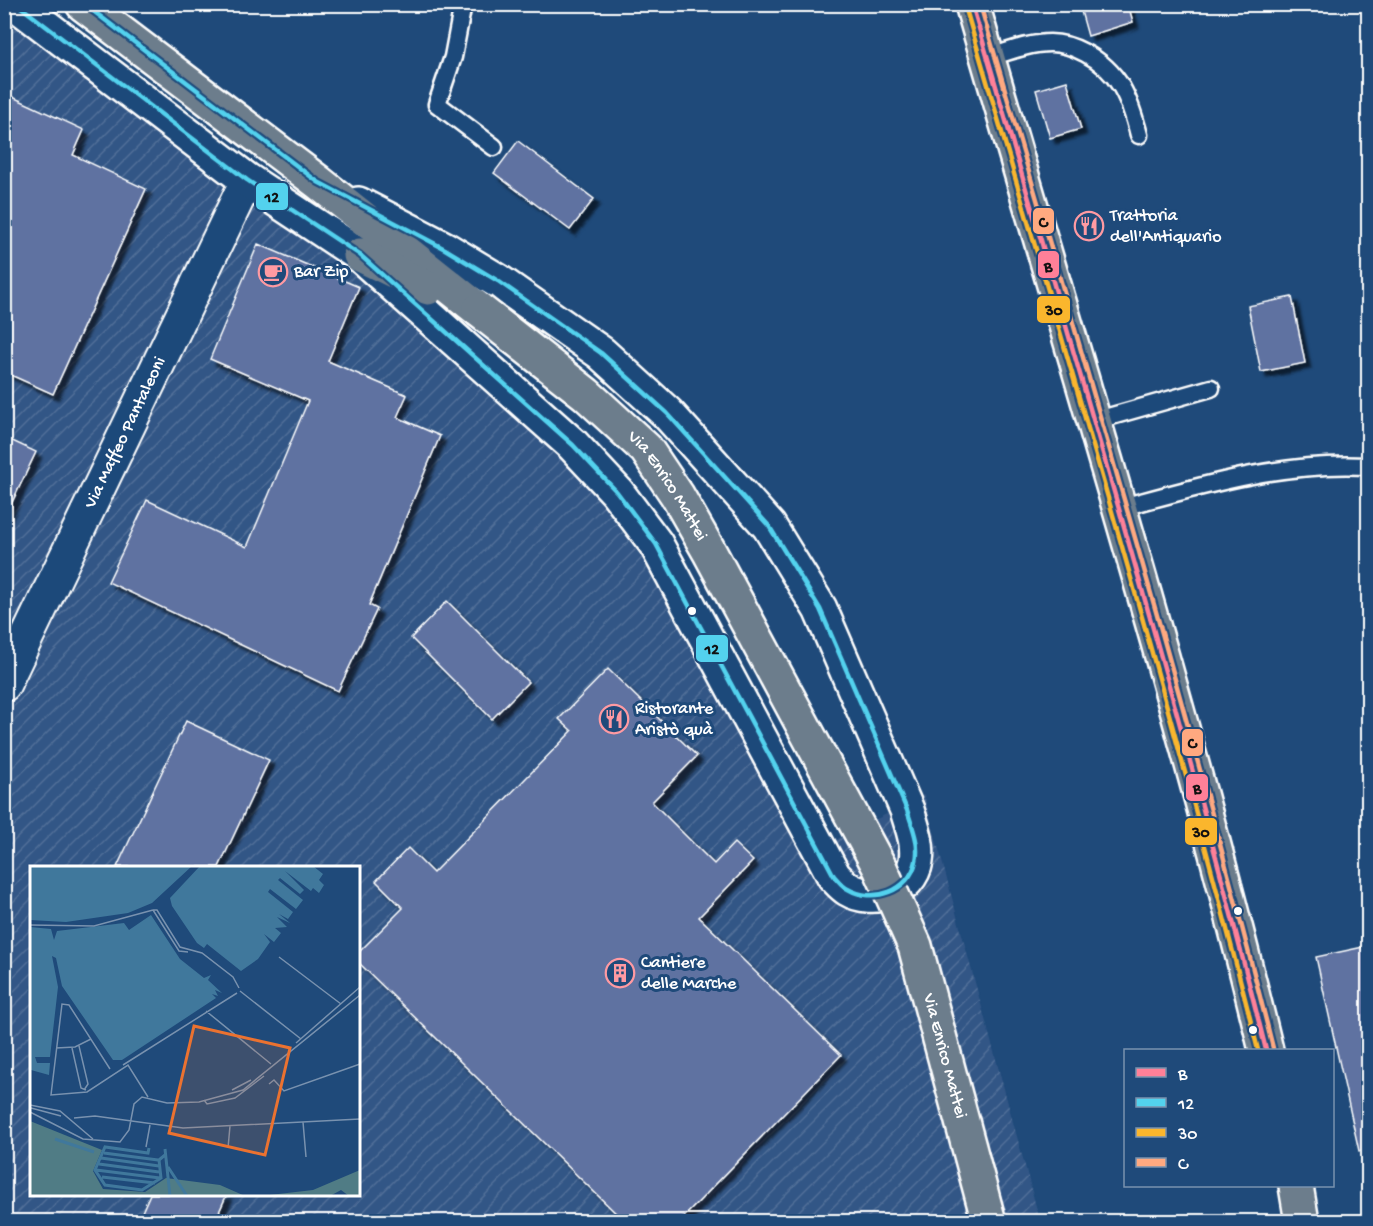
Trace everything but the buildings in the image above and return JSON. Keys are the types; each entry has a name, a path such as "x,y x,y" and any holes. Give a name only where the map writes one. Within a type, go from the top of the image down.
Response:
{"main road":[{"name":"Via Enrico Mattei","path":"83,4 318,183 586,394 646,449 677,495 698,532 880,868 915,946 989,1221"},
{"path":"972,4 1095,422 1234,918 1266,1049"},
{"path":"360,255 479,310"},
{"path":"1296,1187 1302,1221"}],"street":[{"path":"16,4 247,180 360,255 573,445 617,492 656,544 834,876 848,890 878,895 891,892"},
{"name":"Via Maffeo Pantaleoni","path":"4,686 247,180"},
{"name":"Via Enrico Mattei","path":"318,183 445,249 489,276 601,353 667,413 769,526 820,609 907,810 916,841 916,860 911,875 903,885 891,892 976,1221"}],"lane":[{"path":"463,4 453,57 437,104 494,147"},
{"path":"987,58 1049,42 1068,44 1096,58 1115,75 1132,107 1139,135"},
{"path":"1095,422 1211,388"},
{"path":"1119,508 1238,477 1334,464 1368,466"}],"shaded area":[{"path":"4,16 364,280 584,476 667,594 808,854 924,795 1040,1221 5,1221"}],"transit line":[{"name":"12","path":"17,4 247,180 360,255 573,445 617,492 656,544 834,876 848,889 868,895 889,892 906,880 912,871 917,855 911,822 820,609 769,526 667,413 601,353 498,281 445,249 318,182 84,4"},
{"name":"B","path":"972,4 1161,657 1266,1049"},
{"name":"C","path":"980,4 1168,655 1273,1048"},
{"name":"30","path":"965,6 1153,657 1258,1049"}],"place":[{"name":"Trattoria dell'Antiquario","path":"1089,226"},
{"name":"Bar Zip","path":"273,272"},
{"name":"Ristorante Aristò quà","path":"614,719"},
{"name":"Cantiere delle Marche","path":"620,973"}]}
